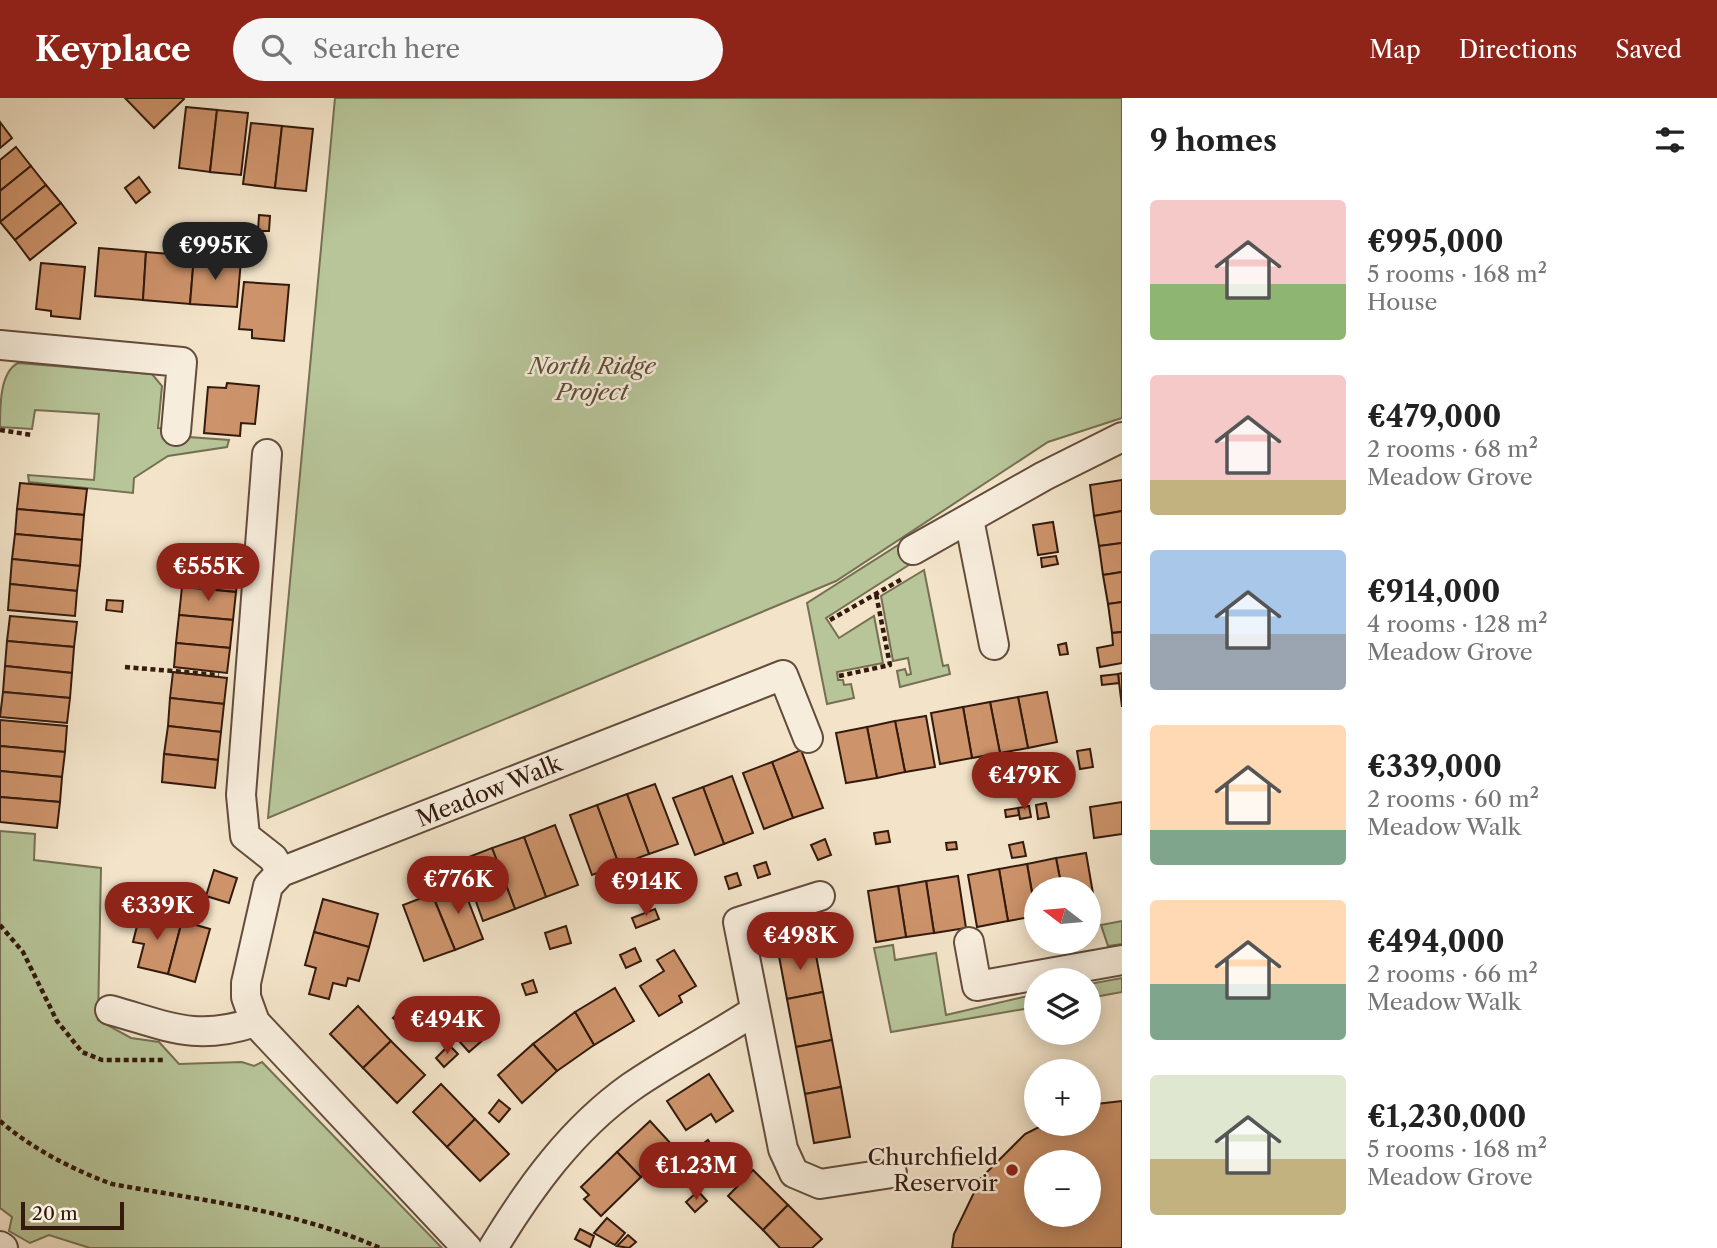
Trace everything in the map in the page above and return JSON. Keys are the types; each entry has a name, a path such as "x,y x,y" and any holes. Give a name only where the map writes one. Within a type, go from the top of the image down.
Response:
{"street":[{"path":"0,345 182,362 176,431"},
{"path":"910,563 969,519 1122,437"},
{"path":"267,454 241,796 245,836 273,858 281,872 268,886 246,983 246,997 255,1022 467,1248"},
{"path":"969,519 994,645"},
{"name":"Meadow Walk","path":"281,872 783,675 808,738"},
{"path":"820,895 738,922 753,1012 783,1149 794,1173 820,1184 892,1173"},
{"path":"969,942 977,986 1122,960"},
{"path":"110,1010 187,1033 209,1033 255,1022"},
{"path":"493,1248 526,1194 579,1131 630,1088 753,1012"}],"path":[{"path":"0,430 32,435"},
{"path":"830,620 876,594 910,563"},
{"path":"839,676 890,665 876,594"},
{"path":"125,667 250,677"},
{"path":"0,1121 35,1146 91,1176 112,1184 276,1213 321,1225 380,1248"}],"green space":[{"name":"North Ridge Project","path":"335,98 1122,98 1122,418 1048,442 836,581 268,818"},
{"path":"18,363 152,374 162,386 158,428 175,429 175,436 229,440 227,447 168,456 134,478 133,493 29,482 28,475 94,480 99,414 35,410 32,429 0,427 4,381 12,367"},
{"path":"903,542 915,561 826,618 839,638 874,616 883,663 837,672 838,680 843,680 844,685 851,684 854,698 827,704 807,603"},
{"path":"924,570 943,666 948,665 950,674 900,687 897,671 905,669 907,675 911,674 908,658 893,661 881,596"},
{"path":"0,831 35,834 34,860 101,868 98,1020 131,1038 159,1042 179,1064 242,1062 254,1066 262,1062 442,1248 90,1248 49,1235 30,1243 9,1231 12,1217 0,1208"},
{"path":"1122,921 1122,944 1108,946 1101,925"},
{"path":"893,945 895,960 936,953 946,1015 1024,997 1024,1009 891,1032 874,948"},
{"path":"1122,978 1122,992 1101,996 1101,982"}],"building":[{"path":"125,98 183,98 184,99 154,128"},
{"path":"186,107 217,110 210,172 179,168"},
{"path":"217,110 248,113 241,175 210,172"},
{"path":"0,122 12,138 0,148"},
{"path":"251,123 282,126 275,188 243,184"},
{"path":"282,126 313,129 306,191 275,188"},
{"path":"16,147 31,166 0,191 0,160"},
{"path":"31,166 46,185 0,222 0,191"},
{"path":"139,177 150,192 136,203 125,188"},
{"path":"46,185 61,203 15,240 0,222"},
{"path":"61,203 76,223 30,260 15,240"},
{"path":"259,215 270,216 269,231 258,231"},
{"path":"224,232 244,234 242,249 223,248"},
{"path":"99,248 146,252 143,300 95,296"},
{"path":"146,252 194,256 190,304 143,300"},
{"path":"194,256 241,260 237,307 190,304"},
{"path":"41,263 85,267 80,319 51,316 51,311 36,309"},
{"path":"244,282 289,285 284,341 252,338 252,330 239,329"},
{"path":"227,383 259,386 255,424 241,423 240,436 204,433 208,387 226,388"},
{"path":"1122,480 1122,511 1094,516 1090,485"},
{"path":"20,483 87,489 84,515 17,509"},
{"path":"17,509 84,515 82,540 15,534"},
{"path":"1122,511 1122,543 1099,546 1094,516"},
{"path":"1053,522 1058,552 1038,555 1033,525"},
{"path":"15,534 82,540 80,566 12,559"},
{"path":"1122,543 1122,572 1103,575 1099,546"},
{"path":"1056,556 1058,564 1042,567 1041,558"},
{"path":"12,559 80,566 77,591 10,584"},
{"path":"185,559 239,564 236,592 182,587"},
{"path":"1122,572 1122,602 1108,604 1103,575"},
{"path":"10,584 77,591 75,616 8,610"},
{"path":"182,587 236,592 233,620 179,615"},
{"path":"107,600 123,601 122,612 106,610"},
{"path":"1122,602 1122,632 1112,633 1108,604"},
{"path":"179,615 233,620 230,648 176,643"},
{"path":"10,616 77,622 74,647 7,641"},
{"path":"1122,632 1122,663 1100,667 1097,648 1113,645 1112,633"},
{"path":"7,641 74,647 72,673 5,666"},
{"path":"176,643 230,648 227,673 174,667"},
{"path":"1066,643 1068,654 1060,655 1058,645"},
{"path":"5,666 72,673 70,698 3,692"},
{"path":"173,672 227,678 224,704 170,698"},
{"path":"1122,673 1122,707 1118,674"},
{"path":"1118,674 1119,683 1102,685 1101,676"},
{"path":"3,692 70,698 67,723 0,717"},
{"path":"1047,692 1057,742 1028,748 1018,697"},
{"path":"1018,697 1028,748 1000,753 990,702"},
{"path":"170,698 224,704 221,732 168,726"},
{"path":"990,702 1000,753 972,758 963,707"},
{"path":"963,707 972,758 940,764 931,713"},
{"path":"926,716 935,767 905,772 895,721"},
{"path":"0,720 67,726 65,752 0,746"},
{"path":"895,721 905,772 877,778 867,727"},
{"path":"168,726 221,732 218,760 164,754"},
{"path":"867,727 877,778 846,783 836,733"},
{"path":"0,746 65,752 62,777 0,771"},
{"path":"1090,749 1093,767 1080,769 1077,751"},
{"path":"801,750 823,808 793,818 772,762"},
{"path":"164,754 218,760 215,788 162,782"},
{"path":"772,762 793,818 764,829 743,773"},
{"path":"0,771 62,777 60,802 0,797"},
{"path":"732,776 753,833 724,844 703,787"},
{"path":"655,784 678,844 649,854 627,794"},
{"path":"703,787 724,844 695,855 673,798"},
{"path":"627,794 649,854 619,865 597,805"},
{"path":"0,797 60,802 57,828 0,822"},
{"path":"1122,802 1122,834 1094,838 1090,807"},
{"path":"1046,803 1049,817 1038,819 1036,805"},
{"path":"597,805 619,865 592,875 570,815"},
{"path":"1029,806 1031,817 1020,819 1018,808"},
{"path":"1018,808 1019,815 1006,817 1005,810"},
{"path":"555,825 578,885 546,897 524,837"},
{"path":"888,831 890,842 876,844 874,833"},
{"path":"524,837 546,897 515,909 492,848"},
{"path":"825,839 831,855 818,860 811,845"},
{"path":"956,842 957,849 947,850 946,843"},
{"path":"1023,842 1026,856 1012,858 1009,845"},
{"path":"492,848 515,909 483,921 461,860"},
{"path":"1086,853 1090,877 1060,877 1056,858"},
{"path":"1056,858 1060,877 1029,877 1027,864"},
{"path":"766,862 770,874 758,878 754,866"},
{"path":"1027,864 1029,877 1024,877 1024,918 1008,921 999,869"},
{"path":"999,869 1008,921 977,927 968,875"},
{"path":"214,870 237,878 229,903 206,896"},
{"path":"737,873 741,885 729,889 725,877"},
{"path":"958,876 966,928 934,933 926,881"},
{"path":"926,881 934,933 906,937 898,886"},
{"path":"461,882 483,939 455,950 432,894"},
{"path":"898,886 906,937 876,942 868,891"},
{"path":"432,894 455,950 424,961 403,905"},
{"path":"323,899 378,914 369,947 314,932"},
{"path":"655,909 659,919 636,928 632,918"},
{"path":"150,912 182,921 168,974 138,967 144,944 133,942 139,918 148,921"},
{"path":"182,921 210,929 195,982 168,974"},
{"path":"566,926 571,943 550,949 545,933"},
{"path":"314,932 369,947 359,981 348,978 346,986 333,983 329,999 309,994 316,968 305,965"},
{"path":"814,945 823,992 787,999 778,951"},
{"path":"635,948 641,961 626,968 620,955"},
{"path":"674,950 696,986 679,996 682,1002 659,1016 640,986 664,971 657,960"},
{"path":"533,980 537,992 526,995 522,984"},
{"path":"615,988 634,1021 594,1045 575,1012"},
{"path":"823,992 832,1040 796,1047 787,999"},
{"path":"409,1002 419,1011 403,1027 393,1018"},
{"path":"358,1006 391,1041 363,1068 330,1034"},
{"path":"575,1012 594,1045 557,1071 533,1044"},
{"path":"481,1022 491,1033 469,1052 459,1041"},
{"path":"832,1040 841,1087 805,1094 796,1047"},
{"path":"391,1041 425,1075 397,1103 363,1068"},
{"path":"533,1044 557,1071 522,1103 498,1075"},
{"path":"449,1045 458,1054 444,1067 436,1058"},
{"path":"709,1074 733,1111 716,1122 711,1114 686,1130 667,1101"},
{"path":"441,1084 475,1119 447,1147 413,1112"},
{"path":"841,1087 850,1137 814,1143 805,1094"},
{"path":"499,1100 510,1109 499,1122 489,1113"},
{"name":"Churchfield Reservoir","path":"1122,1101 1122,1248 952,1248 954,1234 981,1178 1024,1135 1101,1136 1101,1103"},
{"path":"475,1119 509,1154 480,1181 447,1147"},
{"path":"650,1121 673,1146 641,1177 617,1152"},
{"path":"708,1140 714,1150 699,1160 693,1151"},
{"path":"617,1152 641,1177 601,1216 584,1199 589,1195 581,1187"},
{"path":"753,1170 788,1205 763,1230 728,1196"},
{"path":"698,1191 707,1201 695,1212 686,1202"},
{"path":"788,1205 822,1239 812,1248 780,1248 763,1230"},
{"path":"607,1218 625,1233 615,1245 594,1233"},
{"path":"580,1229 594,1236 590,1247 575,1239"},
{"path":"628,1235 636,1242 629,1248 617,1246"}],"place":[{"name":"Churchfield Reservoir","path":"1012,1170"}]}
